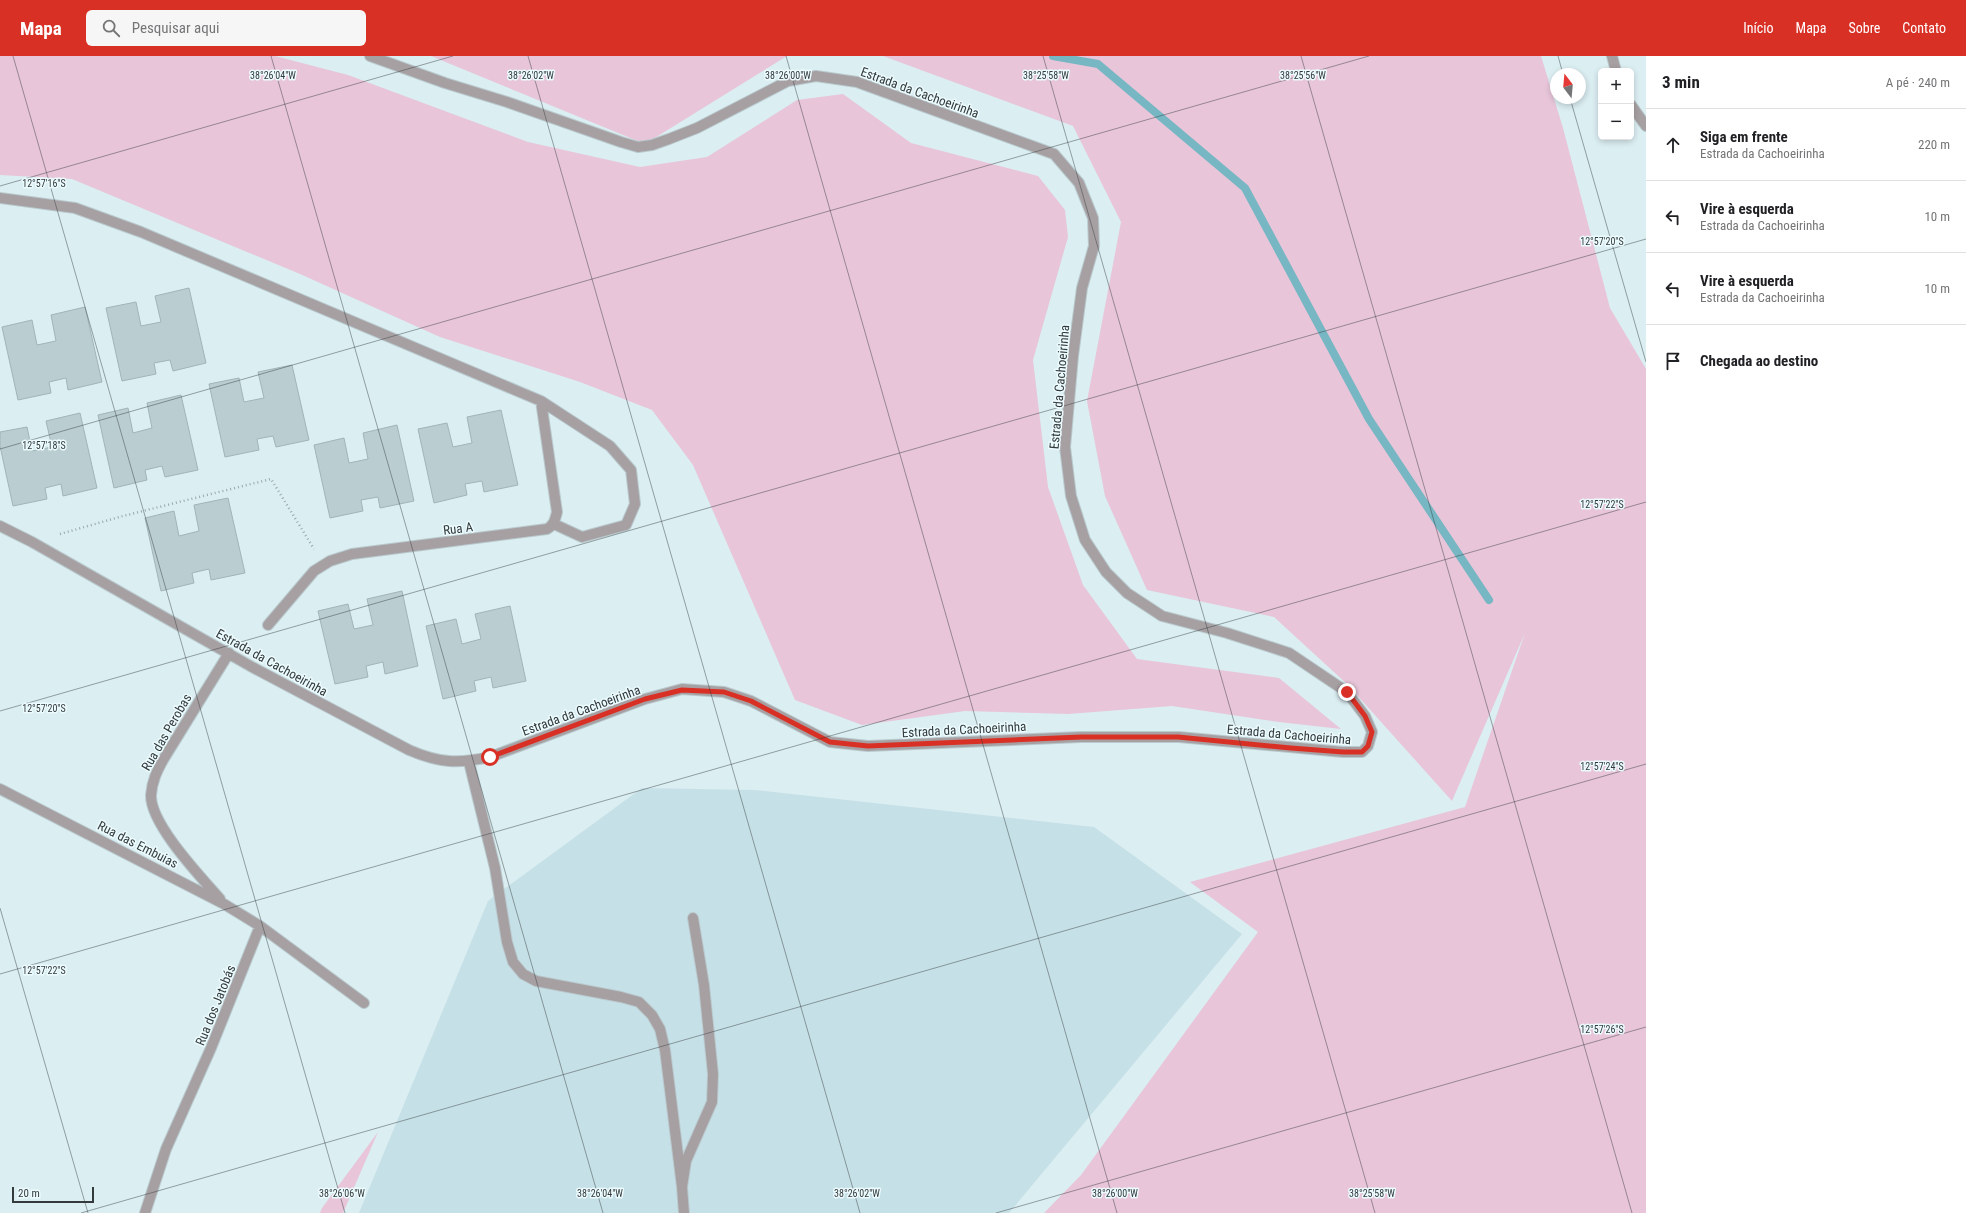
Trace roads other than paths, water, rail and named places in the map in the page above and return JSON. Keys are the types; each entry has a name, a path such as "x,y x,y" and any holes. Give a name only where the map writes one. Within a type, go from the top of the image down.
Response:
{"street":[{"name":"Estrada da Cachoeirinha","path":"0,526 32,542 229,653 409,750 427,758 448,762 469,762 490,757 645,699 682,690 724,692 751,701 830,742 868,746 1081,737 1178,737 1343,752 1362,752 1368,746 1372,732 1365,716 1347,692 1289,653 1227,633 1162,616 1127,593 1106,572 1086,540 1071,496 1065,448 1073,356 1082,288 1094,246 1093,218 1079,182 1054,154 857,82 816,76 788,81 698,128 652,145 638,146 621,142 508,102 445,83 370,56"},
{"path":"1612,56 1615,68"},
{"path":"1634,109 1646,126"},
{"path":"0,198 75,208 141,232 541,401 610,446 631,470 636,504 626,525 582,537 554,524 558,512 541,401"},
{"name":"Rua A","path":"268,625 301,584 314,571 324,564 352,554 547,530 554,524"},
{"name":"Rua das Perobas","path":"224,904 185,859 166,832 156,812 151,796 154,778 163,760 229,653"},
{"path":"469,762 495,868 507,942 513,962 523,974 536,981 621,997 639,1002 652,1015 660,1029 665,1050 684,1213"},
{"name":"Rua das Embuias","path":"0,789 224,904 260,926"},
{"path":"682,1187 686,1161 705,1122 712,1102 713,1081 704,985 693,918"},
{"path":"260,926 364,1003"},
{"name":"Rua dos Jatobás","path":"145,1213 166,1149 211,1048 260,926"}],"waterway":[{"path":"1053,56 1098,64 1245,188 1369,419 1489,600"}]}
